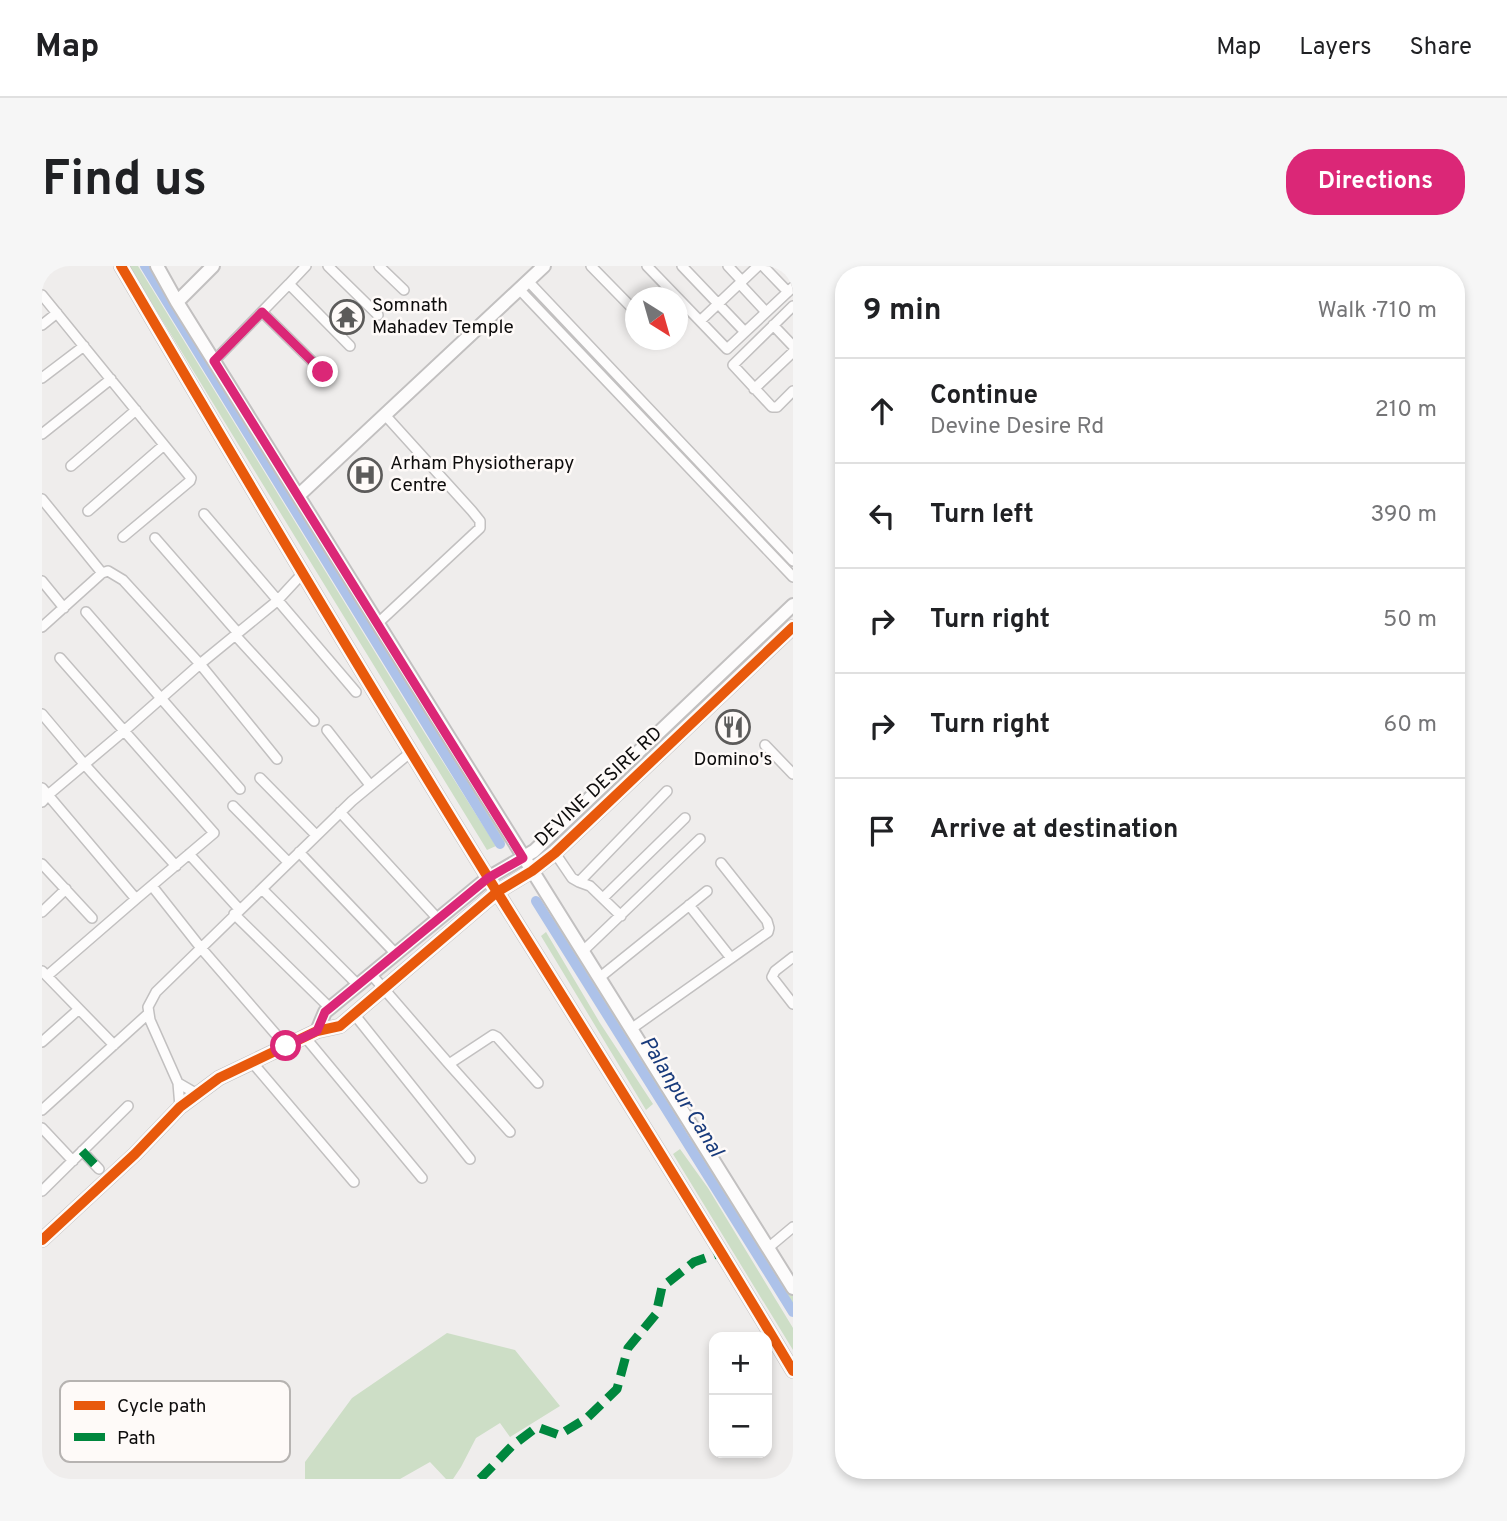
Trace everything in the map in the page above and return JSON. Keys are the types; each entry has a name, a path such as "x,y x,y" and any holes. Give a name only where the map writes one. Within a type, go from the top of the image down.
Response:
{"street":[{"path":"121,266 302,575 708,1228 793,1371"},
{"path":"157,266 377,624 793,1288"},
{"path":"177,302 213,266"},
{"path":"214,361 306,266"},
{"path":"328,266 379,315"},
{"path":"379,266 404,290"},
{"path":"298,496 544,266"},
{"path":"591,266 625,302"},
{"path":"647,266 700,321 727,349 790,289 760,266 700,321"},
{"path":"682,266 745,332"},
{"path":"728,266 766,312"},
{"path":"289,284 350,346"},
{"path":"523,285 604,362 793,561"},
{"path":"523,285 596,370 793,577"},
{"path":"42,295 189,474 190,481 123,537"},
{"path":"793,306 733,365 773,408 793,391"},
{"path":"262,312 323,372"},
{"path":"42,325 57,313"},
{"path":"773,325 793,346"},
{"path":"42,377 84,346"},
{"path":"754,389 793,352"},
{"path":"596,370 604,362"},
{"path":"42,434 111,379"},
{"path":"636,412 645,404"},
{"path":"71,466 136,410"},
{"path":"377,624 480,528 480,521 472,511 384,415"},
{"path":"88,511 164,445"},
{"path":"695,475 704,467"},
{"path":"42,499 102,573"},
{"path":"204,514 356,692"},
{"path":"752,534 760,527"},
{"path":"155,538 314,721"},
{"path":"42,627 102,573 108,571 123,580 200,664 277,759"},
{"path":"136,899 44,795 85,765 200,664 277,601 302,575"},
{"path":"42,581 64,608"},
{"name":"DEVINE DESIRE RD","path":"311,1034 325,1012 488,878 523,858 552,834 793,604"},
{"path":"86,612 240,789"},
{"name":"DEVINE DESIRE RD","path":"311,1034 340,1026 497,892 532,871 555,853 793,627"},
{"path":"60,658 214,834 44,973 114,1045"},
{"path":"42,714 176,866"},
{"path":"327,730 370,785"},
{"path":"765,745 793,774"},
{"path":"180,1108 178,1083 150,1020 148,1007 156,992 340,812 411,752"},
{"path":"260,778 316,835"},
{"path":"579,882 667,791"},
{"path":"233,806 288,862"},
{"path":"340,812 438,919"},
{"path":"603,898 685,818"},
{"path":"582,952 700,839"},
{"path":"299,852 396,954"},
{"path":"555,853 572,878 590,886 621,916"},
{"path":"189,854 237,912 330,1008"},
{"path":"631,1029 768,932 767,921 720,863"},
{"path":"42,864 92,918"},
{"path":"152,886 201,948 286,1046"},
{"path":"42,912 66,889"},
{"path":"261,889 358,985"},
{"path":"599,978 707,891"},
{"path":"690,905 731,958"},
{"path":"793,957 772,976 793,1004"},
{"path":"371,974 510,1132"},
{"path":"42,1042 79,1009"},
{"path":"42,1110 149,1013"},
{"path":"354,1014 470,1159"},
{"path":"42,1240 197,1094 219,1078 251,1061 311,1034 422,1178"},
{"path":"449,1064 493,1035 538,1083"},
{"path":"251,1061 354,1182"},
{"path":"178,1083 197,1094"},
{"path":"42,1191 128,1106"},
{"path":"42,1128 72,1161"},
{"path":"82,1152 99,1169"},
{"path":"768,1248 793,1227"}],"green space":[{"path":"129,266 138,266 496,846 487,850"},
{"path":"291,496 507,840 503,843"},
{"path":"555,916 685,1121 680,1123 552,918"},
{"path":"546,932 600,1023 653,1104 646,1110 541,936"},
{"path":"695,1134 793,1295 793,1308 689,1139"},
{"path":"680,1149 708,1188 793,1328 793,1350 673,1154"},
{"path":"447,1333 515,1350 560,1406 510,1437 500,1423 476,1438 453,1479 446,1479 430,1462 400,1479 305,1479 305,1462 352,1398"}],"waterway":[{"name":"Palanpur Canal","path":"145,266 500,844"},
{"name":"Palanpur Canal","path":"536,901 793,1312"}],"marked path":[{"path":"82,1151 99,1169"},
{"path":"480,1479 513,1445 537,1427 559,1435 587,1418 617,1389 628,1348 656,1314 662,1287 694,1262 722,1252"}],"cycle path":[{"path":"121,266 395,726 793,1371"},
{"path":"42,1240 135,1154 180,1107 219,1078 317,1031 340,1026 497,892 532,871 555,853 793,627"}],"place":[{"name":"Somnath Mahadev Temple","path":"347,317"},
{"name":"Arham Physiotherapy Centre","path":"365,475"},
{"name":"Domino's","path":"733,727"}],"route":[{"path":"286,1046 317,1031 325,1012 488,878 523,858 214,361 262,312 323,372"}]}
